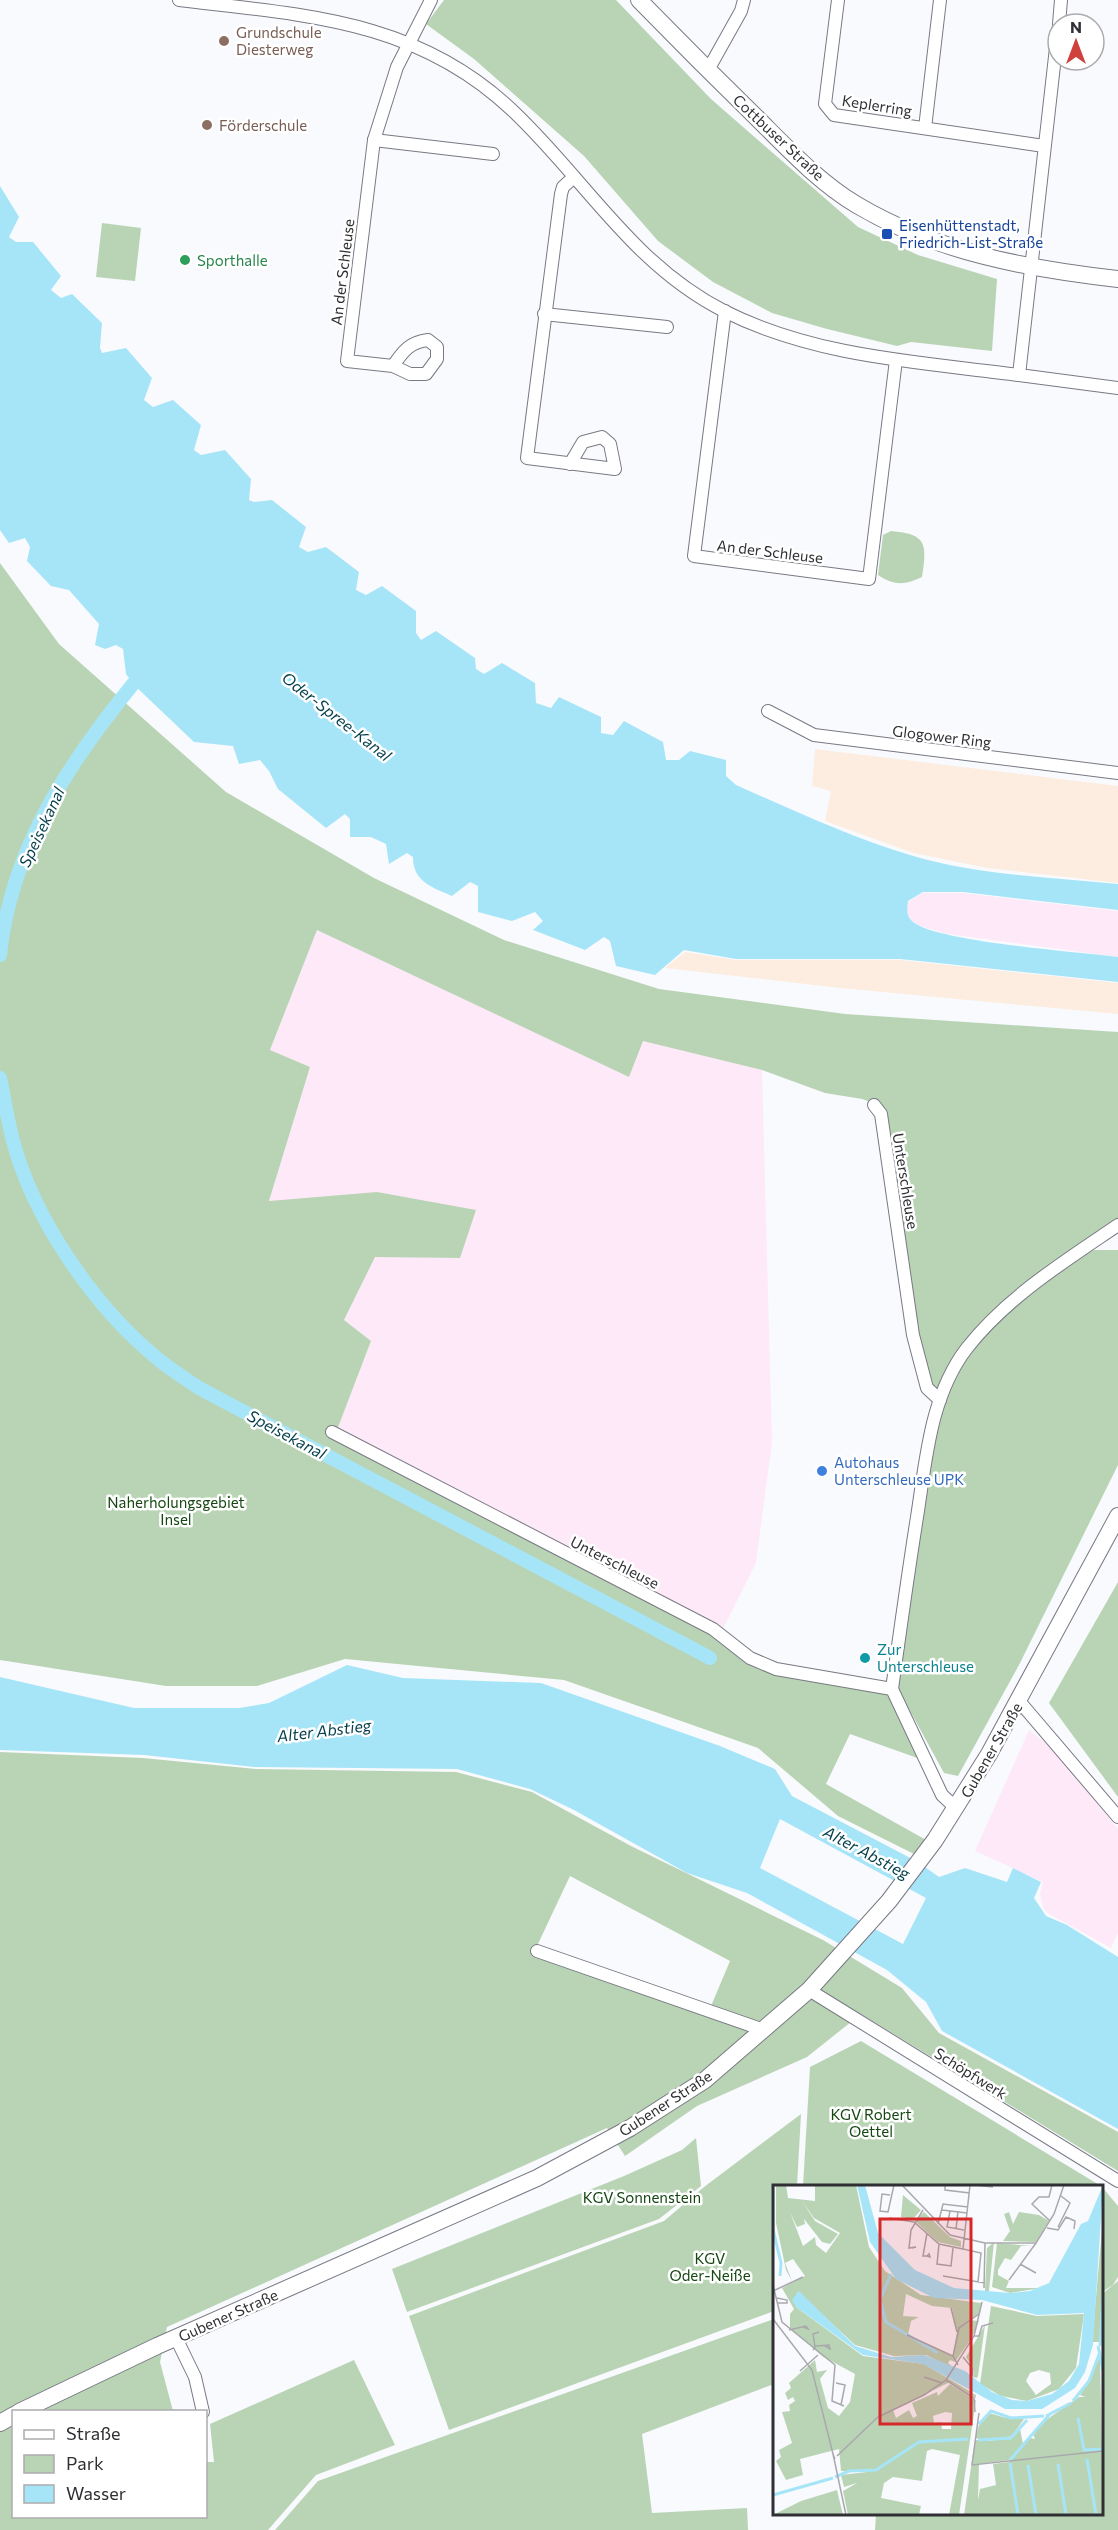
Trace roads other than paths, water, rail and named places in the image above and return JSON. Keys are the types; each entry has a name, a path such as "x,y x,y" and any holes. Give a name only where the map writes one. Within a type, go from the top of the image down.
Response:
{"main road":[{"name":"Cottbuser Straße","path":"639,0 797,158 856,205 906,229 970,253 1029,267 1118,279"},
{"name":"Gubener Straße","path":"24,2410 176,2338 537,2178 630,2128 705,2080 761,2029 809,1990 890,1901 924,1855 956,1808 1020,1701 1118,1516"}],"street":[{"path":"179,0 311,16 408,41 461,70 512,110 639,251 679,284 725,311 782,334 827,348 896,360 1118,388"},
{"name":"An der Schleuse","path":"393,366 347,361 374,140 397,67 408,41 431,0"},
{"path":"708,70 741,11 744,0"},
{"name":"Keplerring","path":"838,0 825,104 834,115 1044,146"},
{"name":"Keplerring","path":"925,128 940,0"},
{"path":"1018,375 1053,72"},
{"path":"374,140 493,154"},
{"path":"570,464 527,458 543,314 561,194 563,186 574,177"},
{"name":"An der Schleuse","path":"725,311 694,556 869,579 896,360"},
{"path":"543,314 667,327"},
{"name":"Glogower Ring","path":"768,711 814,735 1118,773"},
{"name":"Unterschleuse","path":"874,1105 881,1114 913,1335 927,1388 940,1400"},
{"path":"956,1808 942,1795 892,1689 930,1434 940,1400 966,1349 1002,1310 1061,1263 1118,1225"},
{"name":"Unterschleuse","path":"332,1432 713,1629 750,1658 776,1669 892,1689"},
{"path":"1020,1701 1118,1817"},
{"path":"537,1951 761,2029"},
{"name":"Schöpfwerk","path":"809,1990 1118,2181"},
{"path":"176,2338 195,2377 203,2410"}],"water":[{"name":"Oder-Spree-Kanal","path":"0,186 19,217 9,237 16,242 33,242 61,276 51,290 61,298 72,294 102,323 100,348 102,353 126,348 152,378 144,400 153,407 173,400 201,425 194,450 201,455 225,450 251,479 249,500 254,502 272,500 306,527 299,547 308,552 326,547 359,572 356,590 366,595 382,586 416,611 416,633 421,640 436,631 475,658 476,669 484,674 502,663 535,683 536,703 551,708 559,697 601,717 601,733 613,735 624,721 663,742 666,760 679,760 690,751 726,760 726,776 736,785 822,823 888,848 961,867 1118,884 1118,910 963,892 923,892 908,901 907,910 913,922 927,929 950,935 979,941 1118,957 1118,982 900,959 736,959 684,950 655,975 616,966 610,941 604,937 585,950 533,930 543,921 535,912 512,921 478,912 478,886 470,882 452,896 431,886 420,878 416,872 413,857 407,853 389,864 386,844 371,837 350,837 350,819 345,814 326,828 278,789 269,771 260,760 239,764 233,746 194,742 133,684 126,674 123,649 116,645 105,649 95,645 99,624 69,590 51,586 27,561 30,547 25,538 9,543 0,530"},
{"name":"Alter Abstieg","path":"347,1665 403,1678 541,1683 720,1746 775,1769 792,1796 918,1862 939,1877 965,1868 1007,1882 1013,1868 1041,1882 1034,1898 1046,1916 1067,1925 1118,1957 1118,2129 942,2031 926,2002 887,1970 747,1893 687,1873 574,1810 530,1789 457,1769 254,1767 144,1755 0,1750 0,1677 134,1708 239,1708 269,1703","holes":["780,1819 926,1898 903,1944 760,1868"]}],"waterway":[{"name":"Speisekanal","path":"0,955 6,916 16,879 46,810 86,745 133,684"},
{"name":"Speisekanal","path":"0,1078 12,1137 21,1167 50,1229 68,1258 111,1314 158,1359 199,1388 710,1658"}],"place":[{"name":"Grundschule Diesterweg","path":"224,41"},
{"name":"Förderschule","path":"207,125"},
{"name":"Eisenhüttenstadt, Friedrich-List-Straße","path":"887,234"},
{"name":"Sporthalle","path":"185,260"},
{"name":"Autohaus Unterschleuse UPK","path":"822,1471"},
{"name":"Zur Unterschleuse","path":"865,1658"}],"park label":[{"name":"Naherholungsgebiet Insel","path":"176,1510"},
{"name":"KGV Robert Oettel","path":"871,2122"},
{"name":"KGV Sonnenstein","path":"642,2197"},
{"name":"KGV Oder-Neiße","path":"710,2266"}]}
